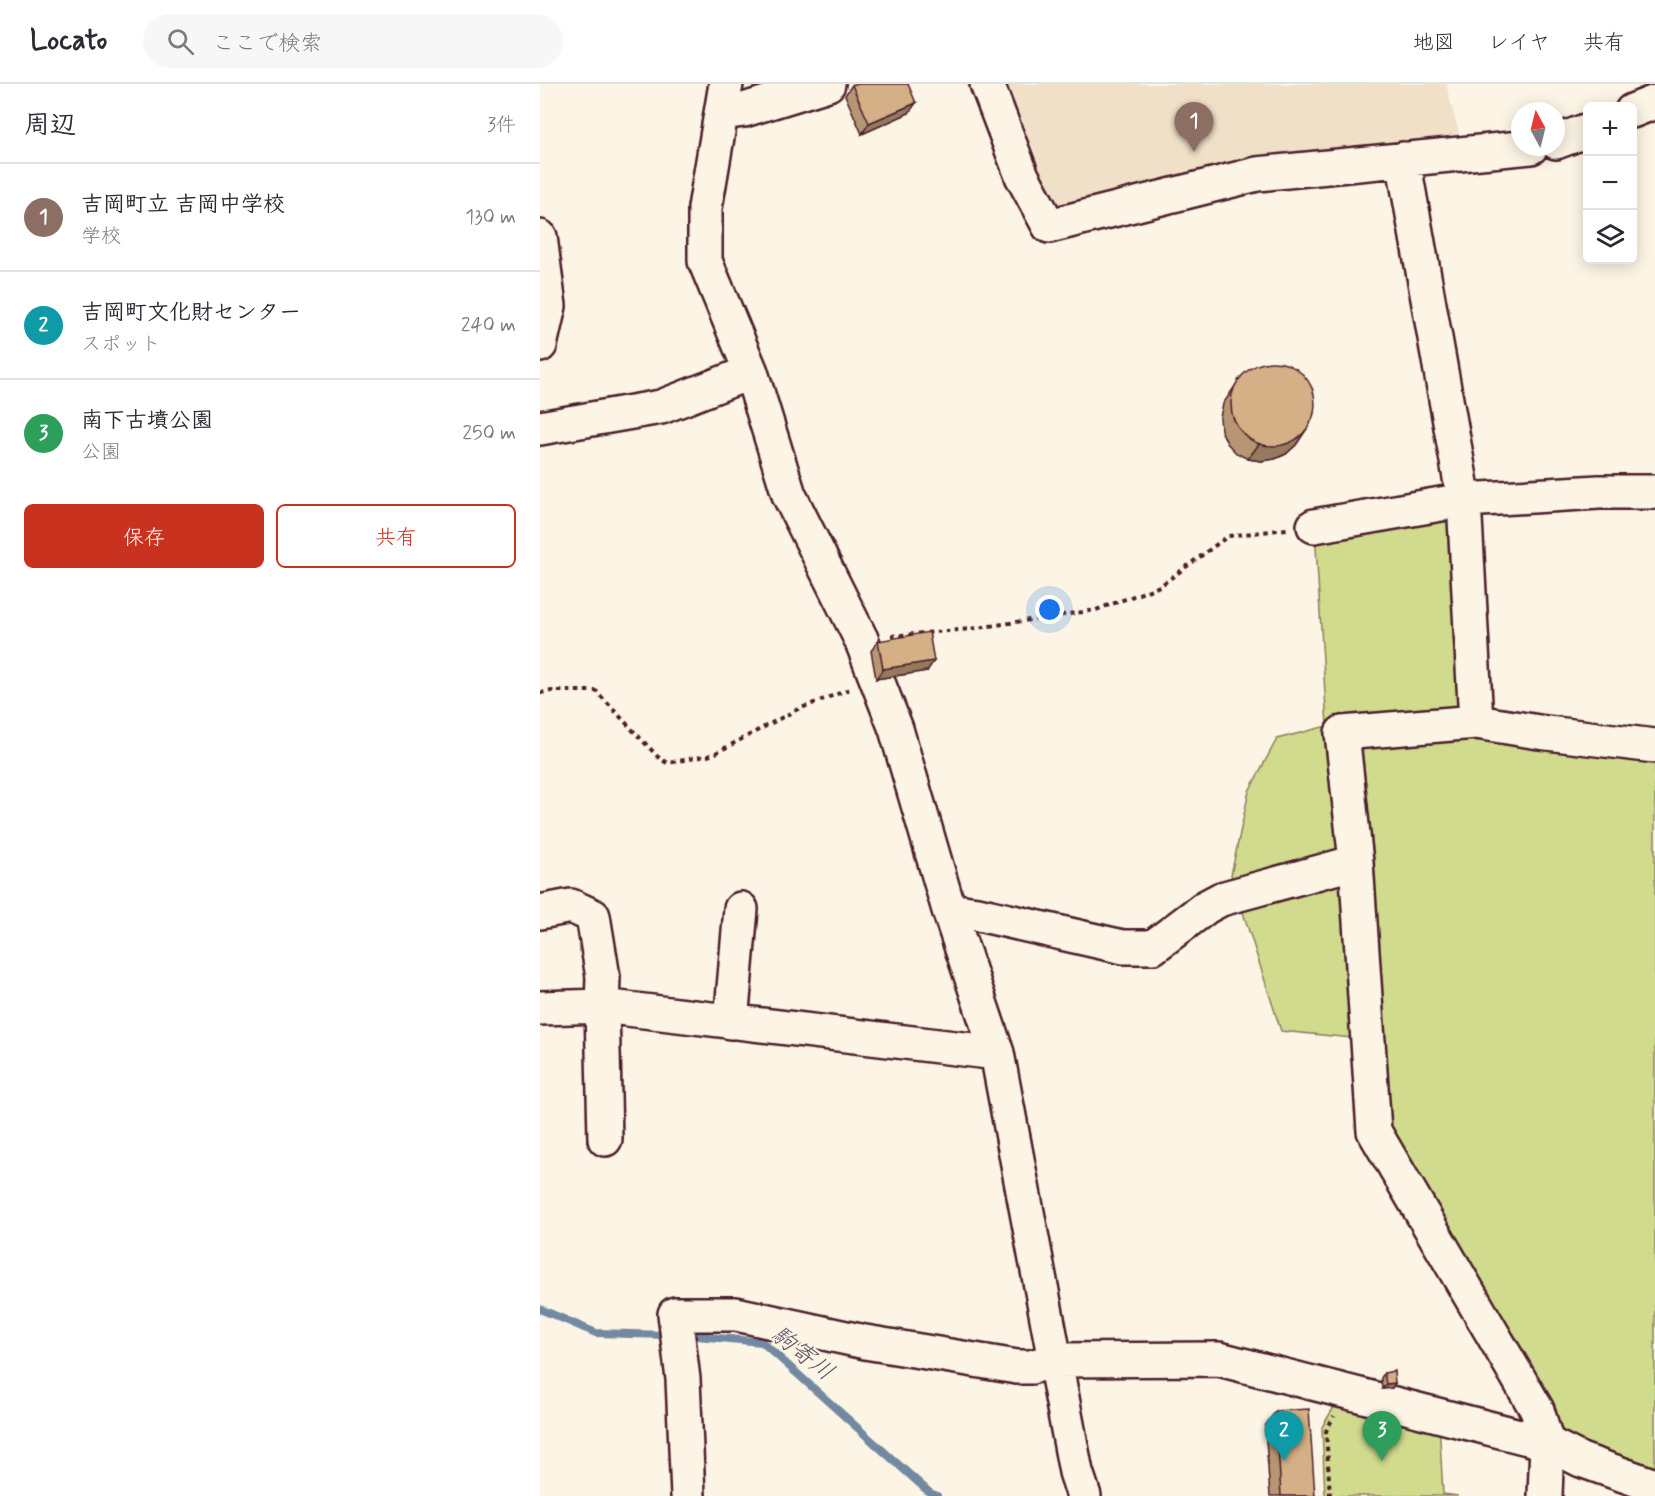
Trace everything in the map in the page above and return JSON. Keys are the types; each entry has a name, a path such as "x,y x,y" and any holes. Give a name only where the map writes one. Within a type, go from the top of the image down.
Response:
{"street":[{"path":"828,84 744,110 724,99 705,208 705,261 751,372 789,495 861,639 896,729 949,909 997,1053 1076,1472 1084,1496"},
{"path":"987,84 1022,176 1049,226 1257,174 1511,149"},
{"path":"1637,109 1655,102"},
{"path":"1565,139 1583,132"},
{"path":"1403,159 1464,500 1476,722"},
{"path":"540,237 549,306 540,345"},
{"path":"540,428 661,407 751,372"},
{"path":"1314,525 1464,500 1599,492 1655,492"},
{"path":"1545,1496 1547,1443 1537,1410 1374,1131 1356,862 1342,733 1476,722 1655,746"},
{"path":"949,909 1123,947 1153,947 1206,907 1221,899 1356,862"},
{"path":"540,912 571,906 592,916 603,977 605,1139"},
{"path":"730,1022 741,909"},
{"path":"540,1008 602,1006 997,1053"},
{"path":"688,1496 682,1379 675,1314 736,1314 865,1342 1017,1367 1056,1360 1219,1359 1547,1443 1581,1460 1655,1486"}],"path":[{"path":"861,639 970,629 1096,610 1160,585 1228,537 1314,525"},
{"path":"540,693 596,691 658,757 667,763 712,755 796,710 876,679"},
{"path":"1330,1496 1326,1431 1346,1391"}],"shaded area":[{"path":"996,84 1446,84 1461,141 1053,212"}],"green space":[{"path":"1450,515 1468,708 1655,754 1655,1473 1561,1440 1383,1123 1373,1040 1281,1031 1231,875 1249,791 1277,739 1327,726 1315,531"},
{"path":"1340,1397 1439,1422 1443,1494 1458,1496 1325,1496 1322,1427"}],"building":[{"path":"908,84 916,103 869,123 852,85"},
{"path":"1273,362 1289,365 1303,374 1312,388 1315,404 1312,420 1303,434 1289,443 1273,446 1257,443 1243,434 1234,420 1231,404 1234,388 1243,374 1257,365"},
{"path":"929,632 934,661 883,669 878,641"},
{"path":"1394,1371 1395,1383 1386,1384 1384,1373"},
{"path":"1309,1409 1315,1496 1281,1496 1276,1411"}],"waterway":[{"name":"駒寄川","path":"540,1309 596,1333 668,1335"},
{"name":"駒寄川","path":"686,1335 762,1342 930,1493 937,1496"}],"place":[{"name":"吉岡町立 吉岡中学校","path":"1194,152"},
{"name":"吉岡町文化財センター","path":"1284,1461"},
{"name":"南下古墳公園","path":"1382,1461"}]}
